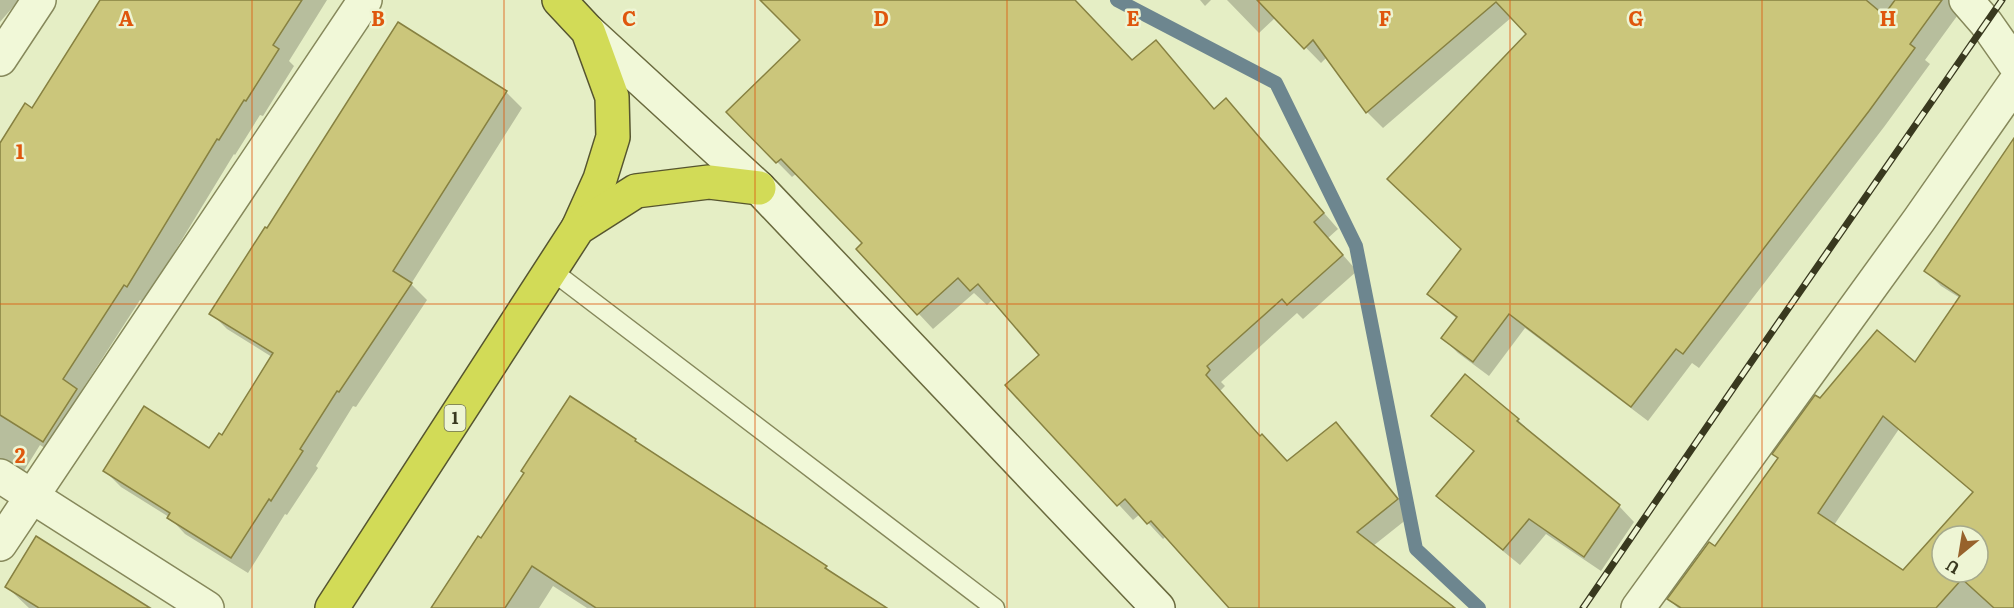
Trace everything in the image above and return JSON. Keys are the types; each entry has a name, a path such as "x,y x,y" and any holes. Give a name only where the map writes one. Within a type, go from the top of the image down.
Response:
{"highway":[{"name":"1","path":"332,608 578,228 600,179 613,137 612,97 588,31 559,0"},
{"path":"578,228 636,191 709,182 759,188"}],"street":[{"path":"0,59 39,0"},
{"path":"0,544 365,0"},
{"path":"1966,0 1986,23 2014,63"},
{"path":"588,31 759,188 1158,608"},
{"path":"1638,608 1919,220 2014,84"},
{"path":"0,476 207,608"}],"lane":[{"path":"551,270 995,608"}],"building":[{"path":"100,0 302,0 273,45 279,49 246,101 244,100 219,140 217,139 127,287 124,285 63,379 77,389 43,442 0,415 0,143 25,103 32,108"},
{"path":"760,0 1075,0 1132,60 1156,40 1214,109 1226,98 1324,213 1314,222 1343,255 1287,305 1282,299 1207,366 1210,370 1206,375 1260,436 1262,434 1287,461 1336,422 1398,499 1357,532 1455,608 1229,608 1151,521 1147,524 1125,499 1117,506 1005,385 1039,355 978,284 970,291 958,278 917,315 856,249 862,243 781,159 776,163 726,112 800,40"},
{"path":"1257,0 1866,0 1884,15 1895,0 1942,0 1910,44 1915,48 1869,111 1683,354 1676,349 1631,407 1509,314 1473,362 1441,338 1457,317 1427,294 1461,249 1387,179 1526,34 1496,2 1366,113 1313,40 1304,49"},
{"path":"398,22 507,91 393,271 412,283 339,392 337,391 300,449 303,451 231,558 167,518 170,513 103,471 144,406 209,448 219,433 222,435 273,353 209,314 265,227 267,228"},
{"path":"2014,138 2014,608 1994,608 1968,584 1990,584 1990,524 1944,524 1973,492 1883,416 1818,513 1903,570 1930,540 1930,584 1958,584 1936,608 1681,608 1667,599 1709,542 1715,546 1778,458 1772,454 1815,395 1820,398 1877,330 1915,362 1960,296 1924,271"},
{"path":"1465,374 1519,419 1517,421 1620,505 1584,557 1529,519 1503,550 1436,496 1474,451 1431,416"},
{"path":"570,396 887,608 596,608 532,566 505,608 431,608 478,536 481,538 524,473 521,471"},
{"path":"36,536 150,608 39,608 5,587"}],"waterway":[{"path":"1117,0 1276,83 1356,246 1416,549 1479,608"}],"railway":[{"path":"1583,608 2002,0"}]}
